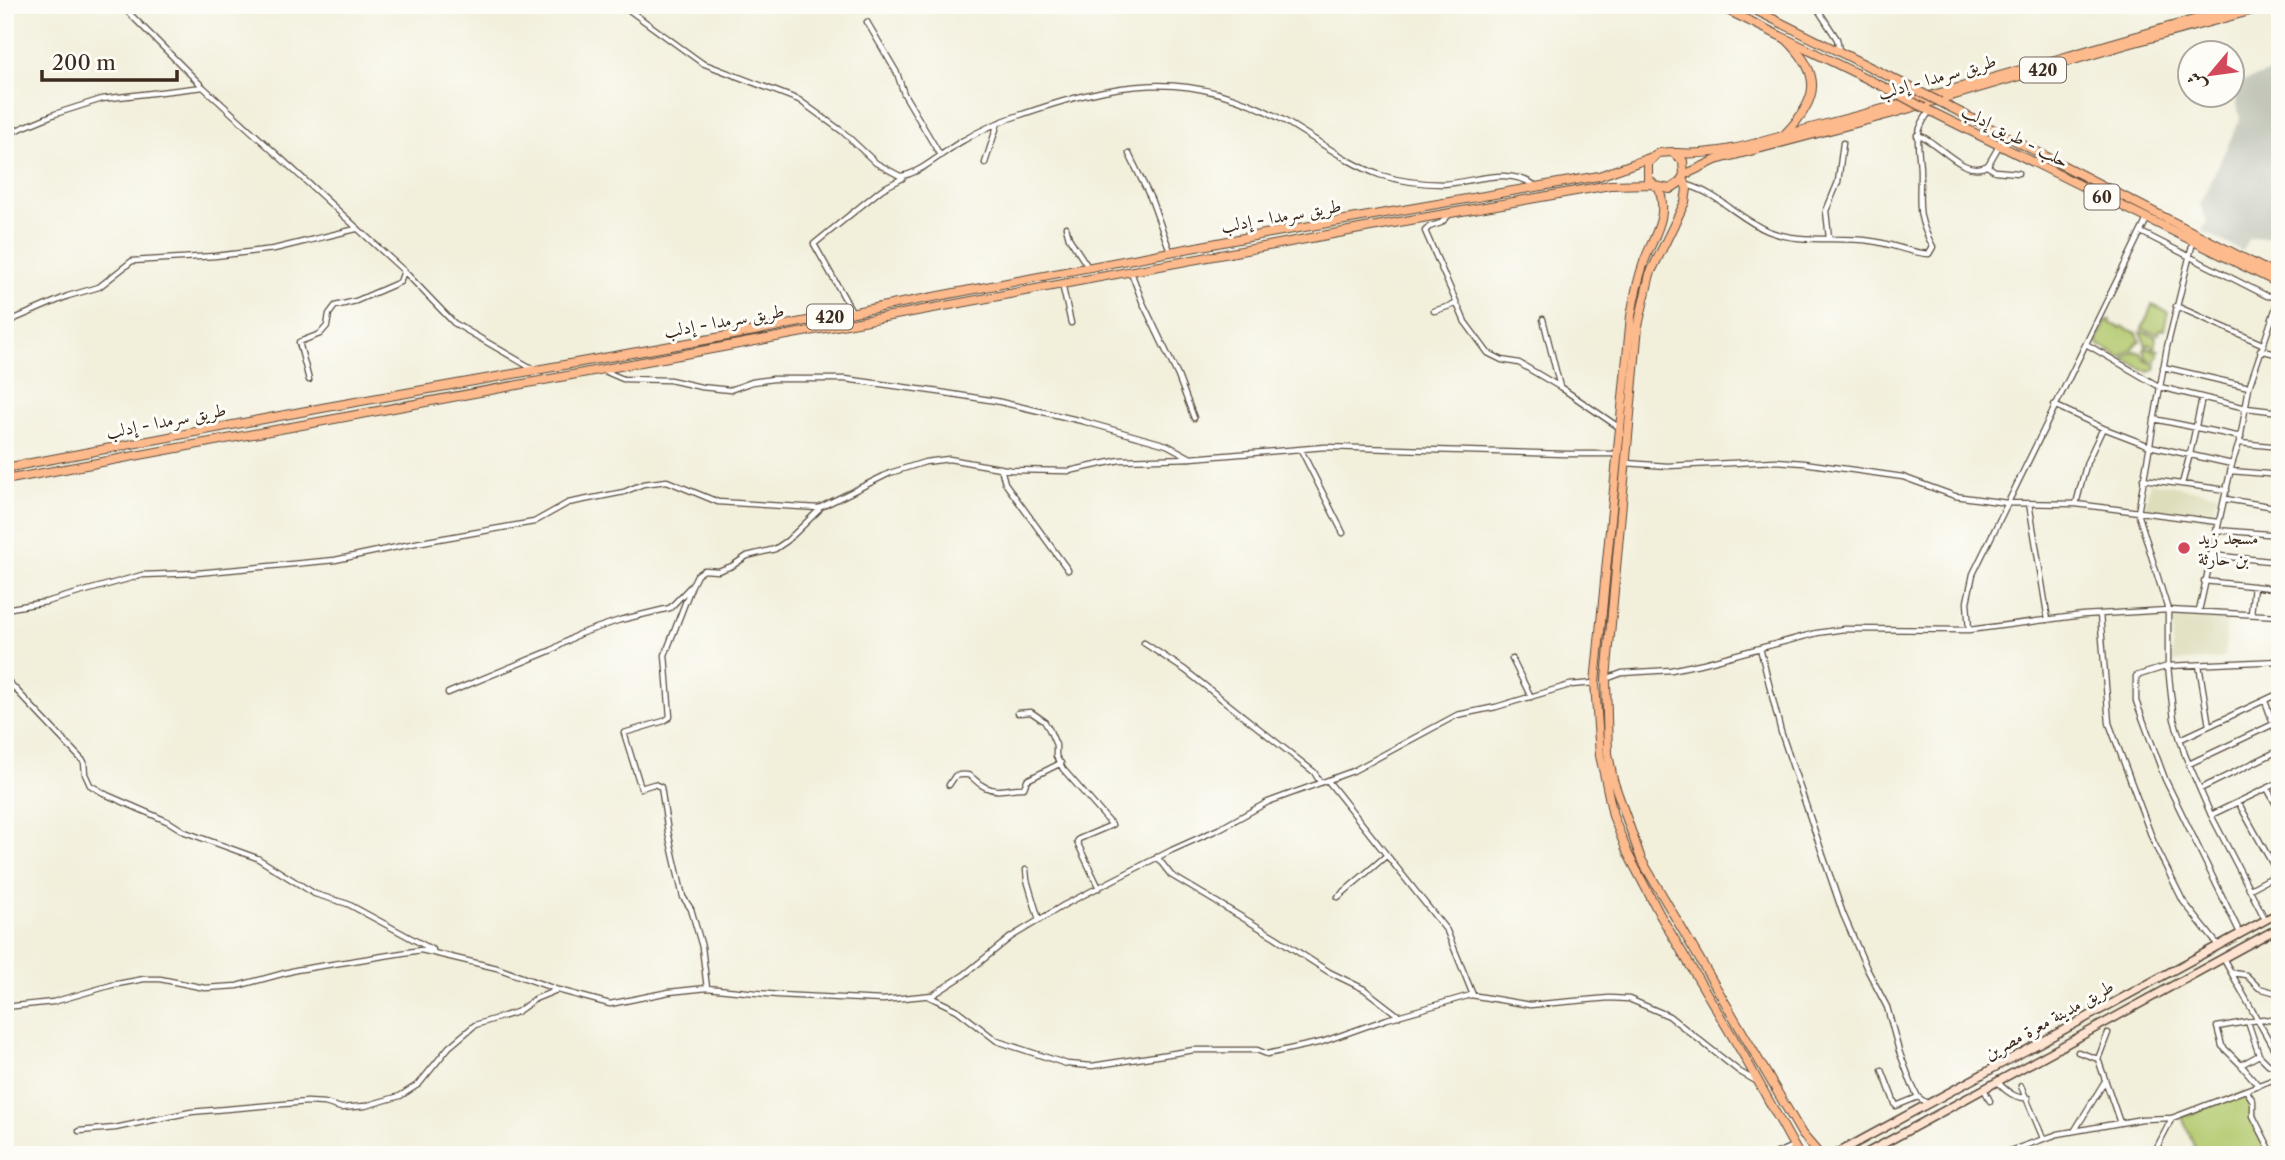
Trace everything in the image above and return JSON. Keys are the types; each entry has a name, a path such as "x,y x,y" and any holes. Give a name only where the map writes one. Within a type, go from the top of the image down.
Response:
{"main road":[{"path":"1717,5 1786,39 1806,63 1813,87 1807,106 1783,136"},
{"path":"1745,5 1839,50"},
{"name":"طريق سرمدا - إدلب","path":"1672,152 1710,153 1783,136 2248,5"},
{"name":"420","path":"1685,179 1716,160 1814,135 2272,5"},
{"path":"1786,39 1790,28"},
{"name":"حلب - طريق إدلب","path":"1786,39 2147,219 2182,230 2193,241 2280,284"},
{"name":"حلب - طريق إدلب","path":"1839,50 2051,158 2182,230 2280,277"},
{"path":"1799,1155 1760,1083 1660,915 1628,854 1614,816 1600,756 1595,682 1620,429 1628,391 1638,326 1648,282 1659,252 1685,202 1683,161 1672,152 1661,152 1652,157 1647,170 1663,204 1663,216 1644,263 1635,295 1628,391 1626,463 1606,679 1608,753 1613,780 1641,859 1802,1134 1820,1155"},
{"name":"طريق سرمدا - إدلب","path":"5,468 309,410 853,313 1170,252 1599,176 1652,157"},
{"path":"2046,169 2051,158"},
{"path":"1656,186 1673,187 1685,179"},
{"name":"طريق سرمدا - إدلب","path":"5,480 1451,213 1610,185 1656,186"},
{"path":"733,335 736,346"},
{"path":"472,383 474,393"},
{"name":"طريق مدينة معرة مصرين","path":"1834,1155 2280,912"},
{"name":"طريق مدينة معرة مصرين","path":"1863,1155 2280,927"},
{"path":"2218,946 2224,958"}],"street":[{"path":"121,5 203,87 404,271 454,323 537,371"},
{"path":"622,5 702,63 799,100 843,132 885,169 897,176 906,176"},
{"path":"1815,5 1837,39 1839,50"},
{"path":"867,22 897,73 904,94 940,155"},
{"path":"853,313 814,244 881,189 998,122 1053,103 1108,89 1147,83 1187,86 1236,97 1280,118 1356,164 1380,174 1415,183 1442,184 1502,175 1523,178 1536,186"},
{"path":"5,135 55,114 102,99 203,87"},
{"path":"1685,179 1773,233 1797,238 1874,241 1926,254 1932,252 1933,247 1919,209 1917,135 1927,109"},
{"path":"985,163 998,122"},
{"path":"1917,135 1929,139 1944,154 1956,161 1978,168 1987,166 1995,171 2018,173"},
{"path":"1829,238 1826,211 1838,182 1843,143"},
{"path":"1987,166 1999,146"},
{"path":"1129,154 1151,199 1170,252"},
{"path":"1451,213 1443,222 1425,231 1471,332 1488,353 1502,360 1519,363 1560,387 1620,429"},
{"path":"1969,630 1967,603 1970,581 2147,219"},
{"path":"1066,227 1069,238 1088,268"},
{"path":"5,323 99,286 132,261 274,249 357,229"},
{"path":"2141,232 2267,296 2280,296 2249,387 2240,440 2210,555 2199,611"},
{"path":"2193,241 2163,368 2137,513 2168,610 2168,666 2174,719 2189,764 2211,815 2266,920"},
{"path":"309,380 299,342 320,334 327,326 329,314 335,306 356,301 401,282 404,271"},
{"path":"1130,271 1194,418"},
{"path":"1062,284 1071,323"},
{"path":"1434,311 1456,304"},
{"path":"2176,306 2262,344"},
{"path":"1543,318 1560,387"},
{"path":"2086,344 2160,387 2246,408 2279,412 2280,405"},
{"path":"2260,350 2280,355"},
{"path":"2163,368 2249,387"},
{"path":"602,370 623,379 670,380 730,390 752,382 773,379 833,379 939,392 996,401 1082,421 1167,444 1191,458"},
{"path":"2182,485 2202,398"},
{"path":"2054,405 2150,446 2232,464"},
{"path":"2154,419 2280,447"},
{"path":"2076,504 2087,462 2103,428"},
{"path":"5,609 46,602 142,575 197,573 335,560 416,542 534,522 568,503 624,492 643,484 667,481 718,502 819,508 890,474 925,461 949,459 1001,468 1069,471 1120,460 1191,458 1325,447 1618,454"},
{"path":"1301,450 1343,533"},
{"path":"1626,463 1667,466 1776,461 1804,463 1903,477 1955,496 2007,503 2076,504 2218,522"},
{"path":"1001,468 1005,483 1068,570"},
{"path":"2231,471 2280,475"},
{"path":"2143,479 2227,490"},
{"path":"2225,499 2277,506 2280,520"},
{"path":"2029,503 2048,620"},
{"path":"707,988 702,947 691,909 683,897 668,832 662,787 654,785 641,788 624,733 670,717 665,655 697,575 704,570 718,571 747,556 775,549 787,541 819,508"},
{"path":"2216,530 2280,536"},
{"path":"2210,555 2280,562"},
{"path":"2204,581 2272,588 2280,576"},
{"path":"448,693 559,646 579,634 620,620 670,608 692,585"},
{"path":"2251,614 2254,586"},
{"path":"1606,679 1622,673 1671,670 1817,633 1844,629 1969,630 2100,614 2168,610 2280,616"},
{"path":"2100,614 2109,723 2154,843 2183,901 2218,946"},
{"path":"1143,643 1185,670 1314,772 1320,782"},
{"path":"1760,648 1781,732 1843,914 1867,970 1887,1007 1899,1051 1918,1097 1929,1105"},
{"path":"1512,659 1531,697"},
{"path":"2240,933 2165,779 2136,701 2136,676 2168,666 2280,661"},
{"path":"2199,665 2209,726"},
{"path":"5,678 84,762 90,785 185,832 257,858 315,894 348,904 437,952"},
{"path":"5,1007 53,1002 144,979 160,979 205,988 237,986 296,970 421,950 498,968 558,990 610,1004 669,992 707,988 883,1000 933,995 964,975 1011,937 1064,905 1268,802 1353,771 1457,715 1570,685 1595,682"},
{"path":"2181,739 2280,693"},
{"path":"2265,701 2280,742"},
{"path":"1018,713 1031,712 1044,721 1056,745 1056,756 1063,768 1112,825 1077,842 1099,888"},
{"path":"2189,764 2280,721"},
{"path":"2200,789 2280,750"},
{"path":"949,785 955,776 964,774 971,775 984,787 997,790 1024,788 1027,780 1061,763"},
{"path":"1328,781 1447,931 1473,995"},
{"path":"2211,815 2280,782"},
{"path":"2267,788 2280,812"},
{"path":"2238,802 2279,873 2250,889"},
{"path":"1338,897 1387,855"},
{"path":"1157,857 1171,876 1329,972 1364,989 1399,1016"},
{"path":"1026,870 1039,920"},
{"path":"2224,958 2240,992 2279,1058 2259,1068"},
{"path":"2232,973 2246,975 2261,989 2280,994"},
{"path":"79,1131 110,1129 191,1111 307,1102 325,1103 341,1108 384,1101 419,1084 449,1047 475,1025 517,1012 535,999 558,990"},
{"path":"928,996 957,1010 997,1041 1067,1064 1093,1066 1194,1050 1257,1050 1267,1054 1322,1042 1362,1027 1473,995 1530,1005 1609,998 1629,999 1669,1016 1740,1072 1760,1083"},
{"path":"2258,1086 2222,1045 2217,1027 2266,1019 2280,1022"},
{"path":"2248,1022 2259,1055 2280,1070"},
{"path":"2108,1033 2098,1059 2120,1123"},
{"path":"2078,1052 2098,1059"},
{"path":"2241,1065 2259,1055"},
{"path":"1882,1070 1896,1106 1918,1097"},
{"path":"2003,1154 2043,1138 2074,1131 2142,1119 2172,1118 2280,1077"},
{"path":"2074,1131 2105,1080"},
{"path":"1997,1081 2007,1092 2023,1099 2028,1098"},
{"path":"2021,1086 2043,1138"},
{"path":"1984,1088 1990,1101"},
{"path":"2246,1090 2253,1101 2254,1119 2273,1155"},
{"path":"2139,1155 2155,1152 2172,1118"},
{"path":"1773,1155 1795,1145"}],"shaded area":[{"path":"2280,69 2280,235 2248,239 2242,251 2202,231 2207,221 2200,204 2240,119 2238,108 2246,108 2246,81"},
{"path":"2150,482 2218,494 2211,520 2145,508"},
{"path":"2179,615 2226,620 2225,656 2220,659 2172,662 2173,619"}],"green space":[{"path":"2152,305 2168,312 2164,329 2160,329 2159,334 2142,329"},
{"path":"2107,320 2120,328 2121,326 2137,333 2140,341 2120,357 2099,345 2097,341"},
{"path":"2141,332 2156,336 2154,352 2159,350 2156,362 2147,359 2144,350 2146,347 2151,349 2152,346 2146,346"},
{"path":"2135,351 2141,353 2146,361 2156,365 2155,370 2149,372 2123,359"},
{"path":"2244,1093 2251,1101 2257,1130 2272,1155 2204,1155 2196,1150 2182,1117"}],"place":[{"name":"مسجد زيد بن حارثة","path":"2184,548"}]}
